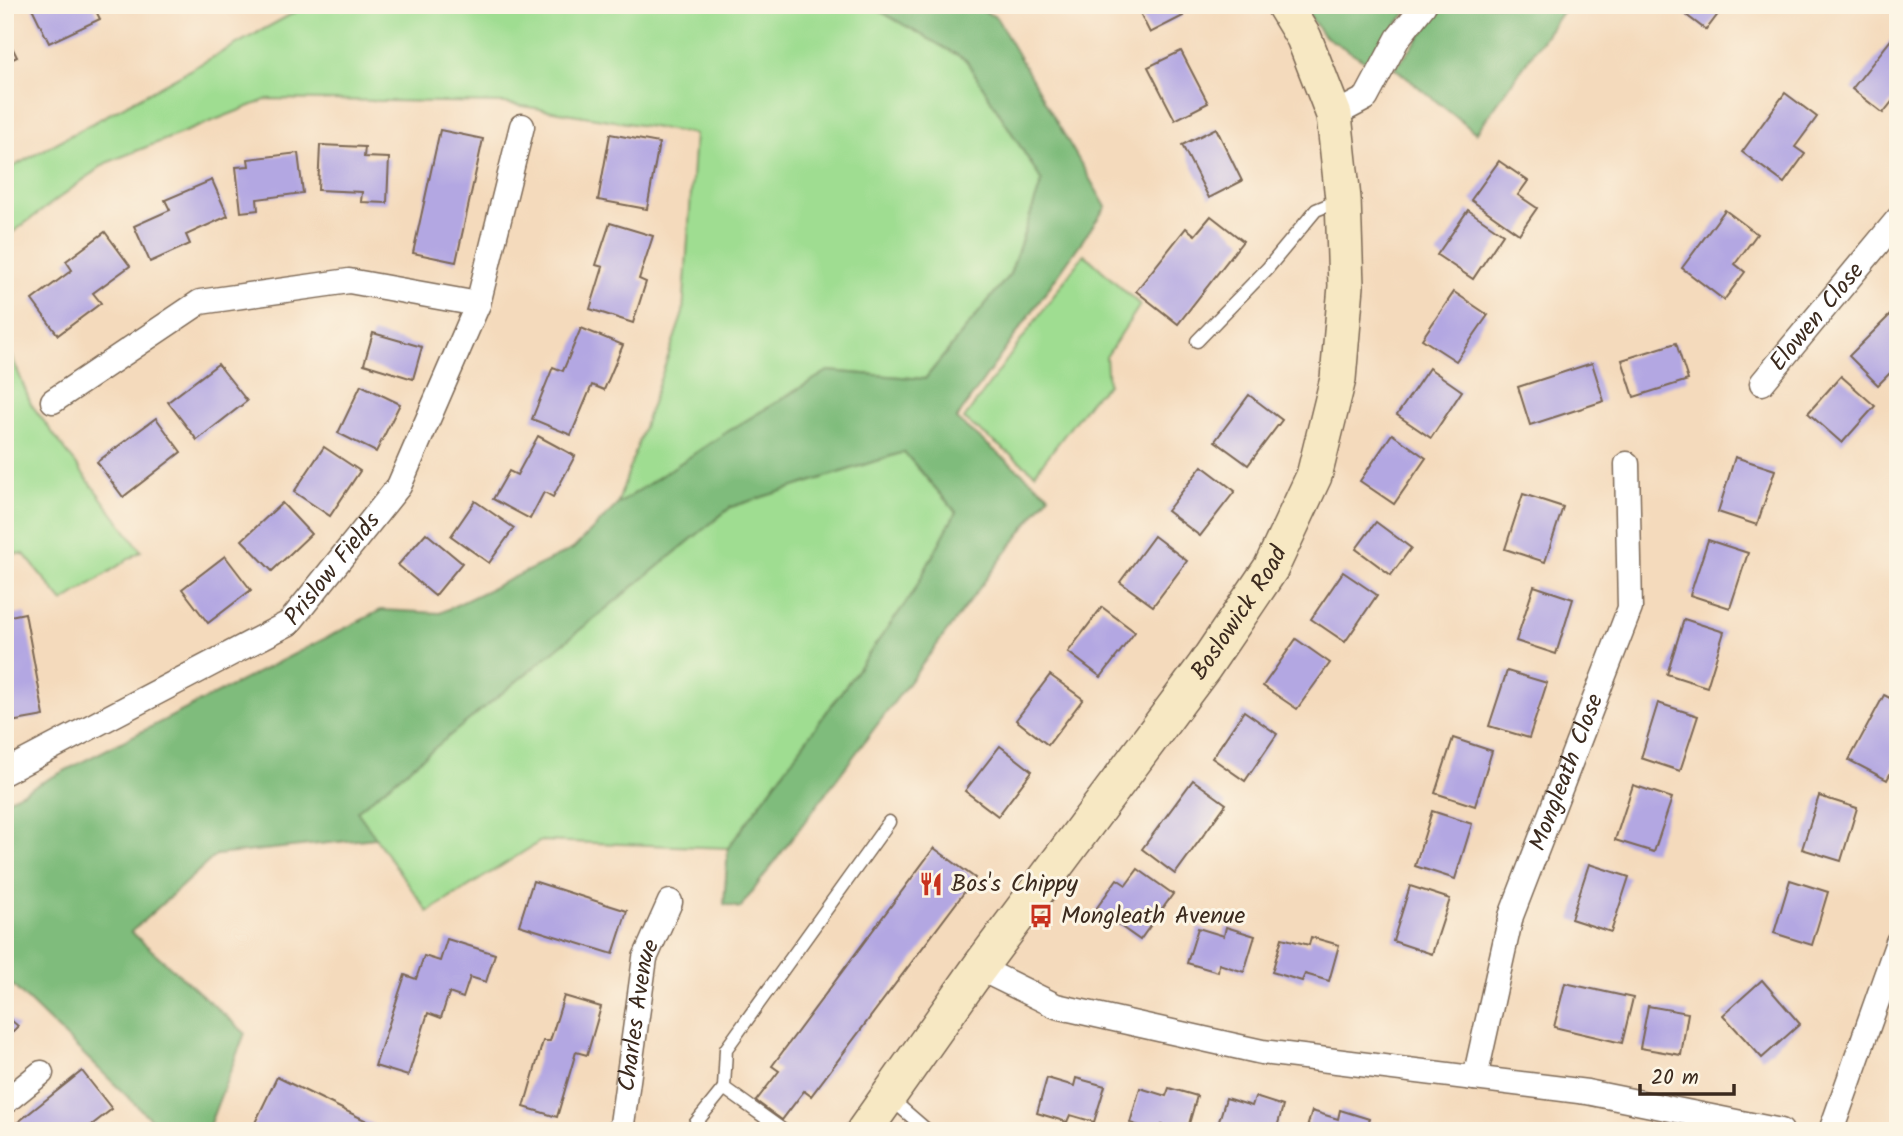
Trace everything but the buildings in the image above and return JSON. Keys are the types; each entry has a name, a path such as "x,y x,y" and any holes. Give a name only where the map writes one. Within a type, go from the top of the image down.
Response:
{"street":[{"name":"Boslowick Road","path":"863,1131 979,968 1204,667 1271,568 1314,476 1338,379 1346,286 1343,199 1334,115 1304,38 1284,5"},
{"path":"1334,115 1366,98 1398,38 1424,5"},
{"name":"Prislow Fields","path":"5,772 289,623 399,486 478,304 522,126"},
{"name":"Elowen Close","path":"1762,383 1898,219"},
{"path":"53,401 200,302 349,281 478,304"},
{"name":"Mongleath Close","path":"1475,1078 1511,916 1630,608 1627,464"},
{"name":"Charles Avenue","path":"621,1131 645,958 670,902"},
{"path":"1831,1131 1898,942"},
{"path":"979,968 1056,1006 1262,1052 1587,1091 1781,1131"},
{"path":"5,1102 41,1073"}],"lane":[{"path":"1197,341 1267,269 1317,210 1343,199"},
{"path":"703,1131 695,1124 724,1088 726,1049 889,822"},
{"path":"724,1088 784,1131"},
{"path":"888,1096 928,1131"}],"green space":[{"path":"308,5 869,5 966,60 1042,181 1010,274 925,379 828,371 727,432 617,505 683,313 695,134 504,103 268,99 106,163 5,238 5,171"},
{"path":"869,5 970,5 996,17 1106,207 956,419 1049,495 740,908 724,904 728,848 913,593 956,512 904,452 731,507 357,811 376,838 216,855 131,932 245,1033 207,1131 163,1131 5,978 5,801 381,610 440,613 573,549 617,505 727,432 828,371 925,379 1010,274 1042,181 966,60"},
{"path":"1302,5 1412,5 1367,62 1323,35"},
{"path":"1445,5 1567,5 1476,133 1395,68"},
{"path":"1084,254 1140,305 1106,357 1108,385 1092,399 1035,473 964,419"},
{"path":"5,339 31,404 141,551 63,602 24,554 5,553"},
{"path":"904,452 956,512 913,593 728,848 541,841 428,912 356,811 731,507"}],"place":[{"name":"Bos's Chippy","path":"931,884"},
{"name":"Mongleath Avenue","path":"1041,916"}]}
